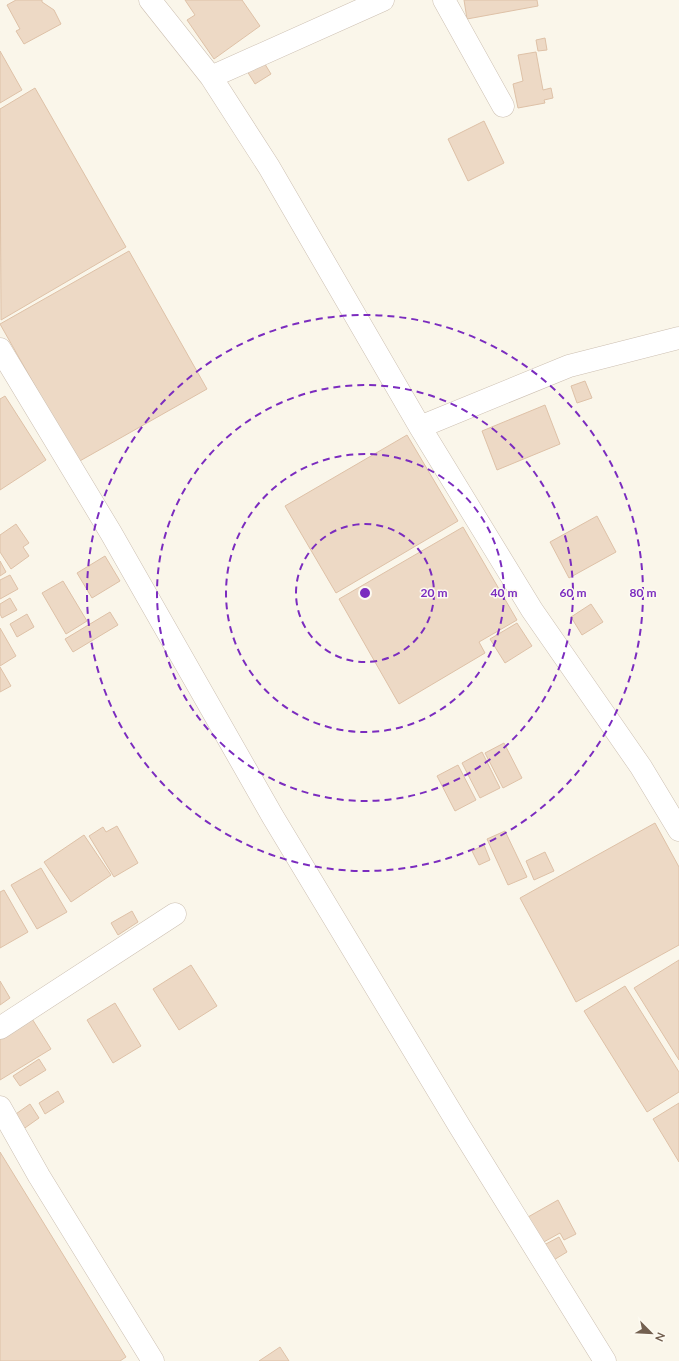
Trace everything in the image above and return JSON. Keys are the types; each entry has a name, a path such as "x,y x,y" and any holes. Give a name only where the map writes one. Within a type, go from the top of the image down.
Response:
{"street":[{"path":"150,0 211,77 269,167 420,427 532,610 641,767 679,830"},
{"path":"211,77 383,0"},
{"path":"444,0 503,106"},
{"path":"420,427 569,366 679,338"},
{"path":"0,349 111,533 277,824 456,1120 605,1361"},
{"path":"0,1028 175,914"},
{"path":"0,1107 40,1176 153,1361"}],"building":[{"path":"16,0 42,0 42,2 54,10 61,24 24,44 16,31 20,29 7,5"},
{"path":"185,0 242,0 260,26 214,59 187,20 195,15"},
{"path":"464,0 537,0 538,6 467,19"},
{"path":"545,38 547,50 538,51 536,40"},
{"path":"0,51 22,90 0,103"},
{"path":"536,52 543,90 551,88 553,98 544,100 545,103 518,108 513,84 523,81 518,55"},
{"path":"263,61 271,74 255,84 247,71"},
{"path":"35,88 126,247 1,320 0,109"},
{"path":"484,121 504,163 468,181 448,139"},
{"path":"129,251 207,389 78,462 0,324"},
{"path":"585,381 592,398 577,403 571,386"},
{"path":"5,396 46,460 0,490 0,399"},
{"path":"545,405 560,444 497,470 482,431"},
{"path":"407,435 458,521 336,593 285,506"},
{"path":"597,516 616,552 569,578 550,542"},
{"path":"16,524 29,543 23,547 29,556 11,569 0,552 0,535"},
{"path":"463,527 517,620 479,642 485,653 399,704 339,599"},
{"path":"105,556 120,581 92,598 77,573"},
{"path":"0,561 6,572 0,576"},
{"path":"10,575 18,589 0,599 0,580"},
{"path":"63,581 87,621 66,634 42,593"},
{"path":"10,598 17,610 2,618 0,614 0,604"},
{"path":"591,604 603,622 582,635 571,617"},
{"path":"110,612 118,625 73,652 65,639"},
{"path":"27,614 34,627 17,637 10,624"},
{"path":"517,623 532,646 505,663 490,639"},
{"path":"0,628 16,656 0,666"},
{"path":"0,667 11,686 0,692"},
{"path":"504,743 522,778 503,788 485,753"},
{"path":"482,752 500,788 480,798 462,763"},
{"path":"458,765 476,800 455,811 437,776"},
{"path":"655,823 679,867 679,945 576,1002 520,898"},
{"path":"117,826 138,863 114,877 89,836 103,827 106,832"},
{"path":"505,831 527,877 508,885 487,839"},
{"path":"84,835 111,875 71,902 44,862"},
{"path":"484,845 490,860 479,865 472,851"},
{"path":"545,852 554,871 534,880 526,861"},
{"path":"41,868 67,912 37,929 11,885"},
{"path":"4,890 28,932 0,948 0,892"},
{"path":"132,911 138,922 118,935 111,923"},
{"path":"679,960 679,1060 634,988"},
{"path":"191,965 217,1006 179,1030 153,989"},
{"path":"0,981 10,998 0,1005"},
{"path":"625,986 679,1072 679,1092 647,1112 584,1011"},
{"path":"115,1003 141,1046 113,1063 87,1020"},
{"path":"29,1014 51,1049 0,1080 0,1032"},
{"path":"39,1059 46,1070 20,1086 13,1076"},
{"path":"58,1091 64,1102 45,1114 39,1103"},
{"path":"679,1103 679,1162 653,1119"},
{"path":"30,1104 39,1118 22,1130 13,1116"},
{"path":"0,1152 126,1357 120,1361 0,1361"},
{"path":"558,1200 576,1234 564,1240 560,1233 542,1243 528,1217"},
{"path":"559,1237 567,1252 552,1261 544,1245"},
{"path":"280,1347 289,1361 259,1361"}]}
